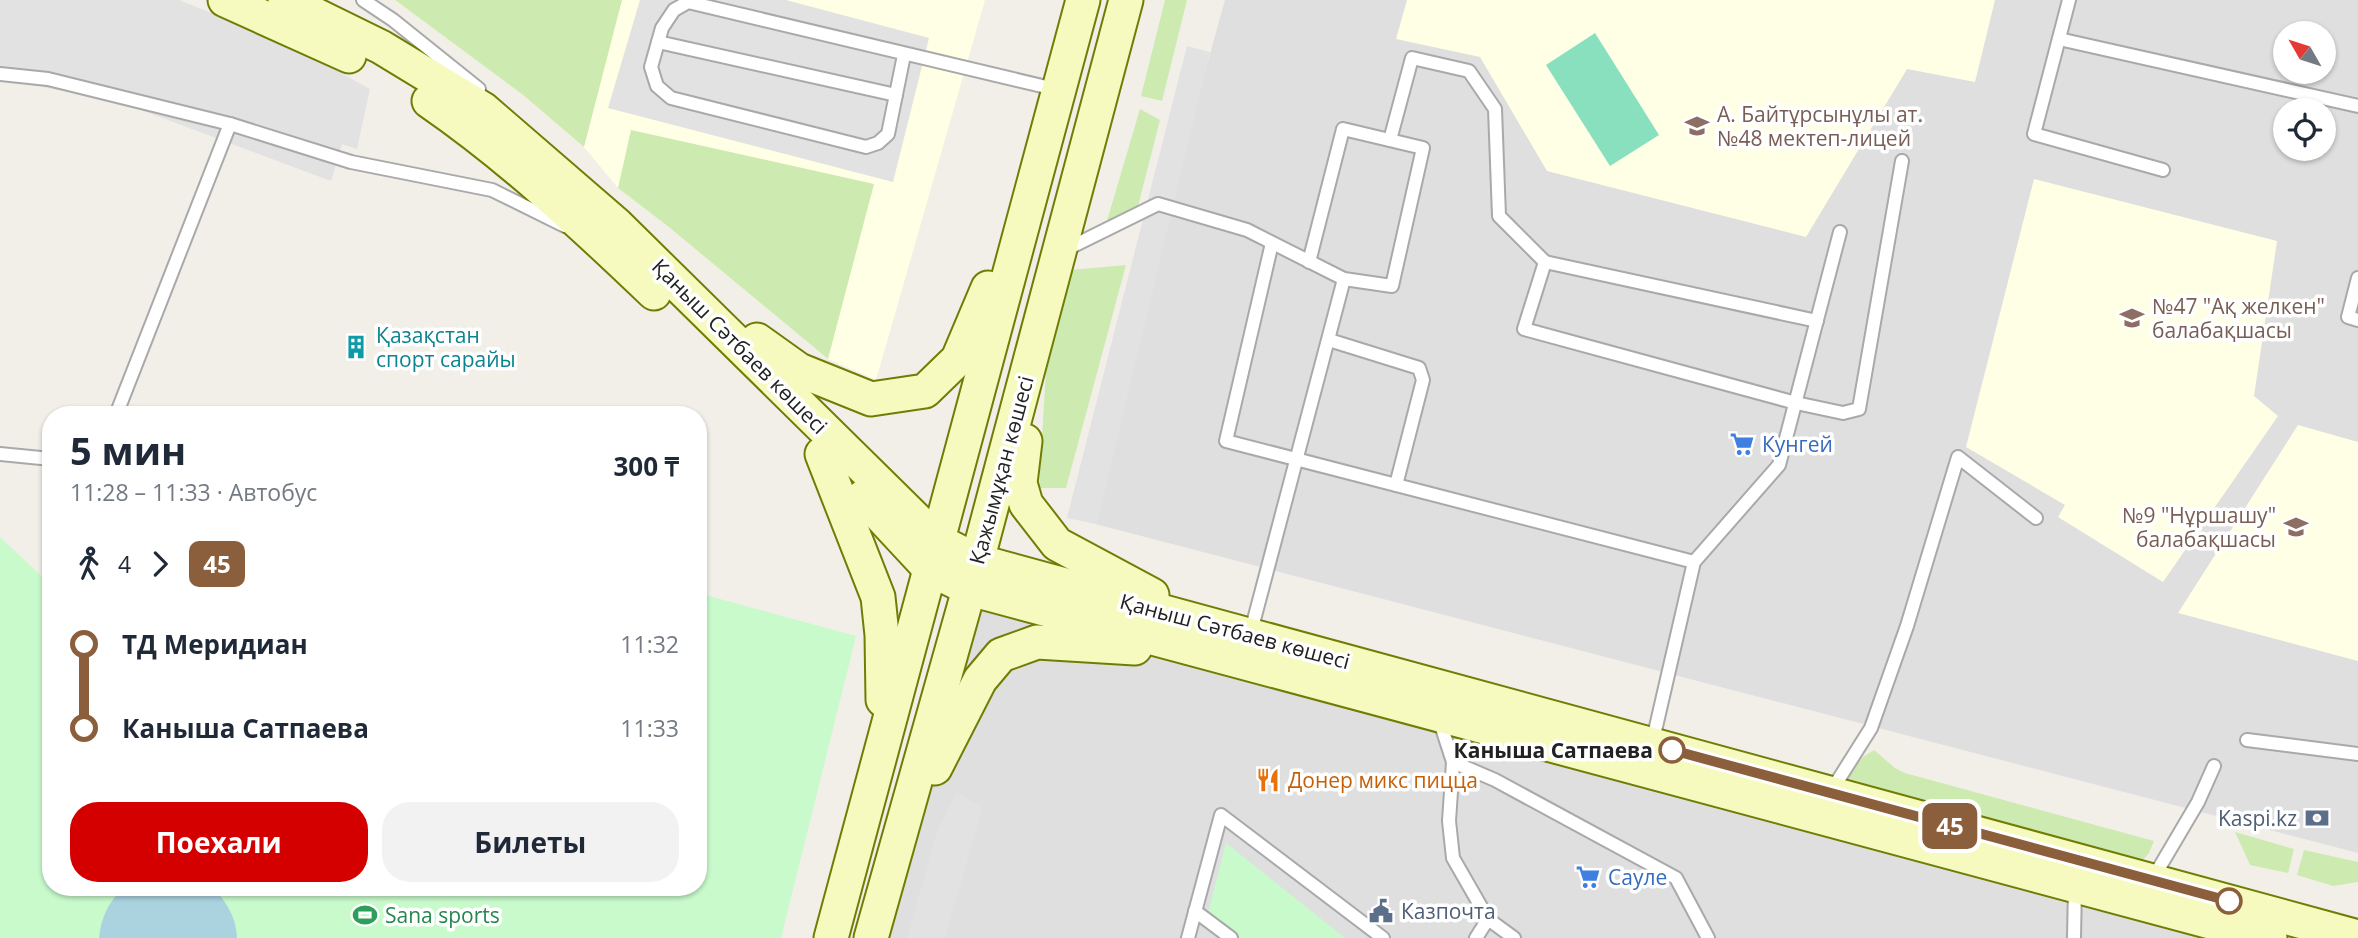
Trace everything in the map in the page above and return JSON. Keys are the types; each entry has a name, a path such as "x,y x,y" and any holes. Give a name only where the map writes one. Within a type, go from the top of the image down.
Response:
{"main road":[{"name":"Қаныш Сәтбаев көшесі","path":"225,0 365,63 419,94 475,132 676,284 934,555"},
{"name":"Қаныш Сәтбаев көшесі","path":"285,0 381,47 483,109 608,233 822,454 934,555 974,575 1649,757 2075,886 2270,938"},
{"name":"Қажымұқан көшесі","path":"831,938 1083,0"},
{"name":"Қажымұқан көшесі","path":"871,938 974,575 1126,0"},
{"path":"676,284 799,370 871,399 925,391 958,359 1039,166"},
{"path":"1038,332 1020,484 1026,504 1057,544 1206,638"},
{"path":"822,454 877,597 882,635 883,743"},
{"name":"Қаныш Сәтбаев көшесі","path":"1206,638 1250,635 1432,699"},
{"path":"895,852 980,680 1000,655 1037,642 1206,638"},
{"name":"Қаныш Сәтбаев көшесі","path":"1649,757 1830,793 2358,937"}],"lane":[{"path":"363,0 393,20 547,148 608,233"},
{"path":"2069,0 2034,134 2163,170"},
{"path":"904,55 888,134 878,143 866,147 671,98 657,86 651,67 662,28 674,10 688,2 1059,90"},
{"path":"2059,39 2358,106"},
{"path":"658,42 896,95"},
{"path":"1390,140 1412,58 1469,71 1495,110 1499,216 1545,262 1817,321"},
{"path":"0,74 48,79 230,124 351,162 492,190 608,233"},
{"path":"120,406 230,124"},
{"path":"1058,254 1158,204 1247,230 1309,262 1344,279 1392,286 1423,148 1343,129 1309,262"},
{"path":"1545,262 1524,329 1843,413 1859,408 1902,161"},
{"path":"1649,757 1694,562 1779,465 1840,232"},
{"path":"1272,243 1226,441 1694,562"},
{"path":"2358,278 2348,317 2358,320"},
{"path":"1250,635 1344,279"},
{"path":"1329,340 1419,368 1423,380 1396,485"},
{"path":"0,454 42,458"},
{"path":"1830,793 1871,728 1907,626 1958,457 2036,518"},
{"path":"1432,699 1453,762 1450,821 1453,858 1488,919 1514,938"},
{"path":"2247,740 2358,754"},
{"path":"1453,762 1495,780 1676,878 1708,938"},
{"path":"2151,880 2198,802 2214,766"},
{"path":"1188,938 1221,815 1383,938"},
{"path":"2074,938 2075,886"},
{"path":"1195,911 1230,938"},
{"path":"1476,938 1488,919"}],"shaded area":[{"path":"0,0 179,0 287,43 370,89 357,149 342,144 331,181 117,101 0,79"},
{"path":"395,0 985,0 876,380 828,359 618,188 584,147 523,95"},
{"path":"640,0 786,0 929,38 893,182 608,108"},
{"path":"1225,0 2358,0 2358,853 1080,520"},
{"name":"А. Байтұрсынұлы ат. №48 мектеп-лицей","path":"1407,0 1995,0 1975,82 1907,69 1806,237 1547,171 1480,57 1396,39"},
{"path":"1187,46 1210,52 1097,524 1067,518"},
{"name":"№47 \"Ақ желкен\" балабақшасы","path":"2034,179 2277,241 2254,396 2278,416 2163,582 2058,517 2065,505 1966,447"},
{"name":"№9 \"Нұршашу\" балабақшасы","path":"2298,425 2358,442 2358,661 2178,613"},
{"path":"970,589 2269,938 871,938"},
{"path":"957,793 983,807 945,938 907,938 938,828"}],"green space":[{"path":"395,0 622,0 584,147 523,95"},
{"path":"1165,0 1187,0 1162,101 1141,96"},
{"path":"1595,33 1659,135 1610,166 1546,65"},
{"path":"1140,109 1160,120 1137,210 1106,224"},
{"path":"631,130 874,184 828,359 618,188"},
{"path":"1126,265 1066,488 1039,488 1047,353 1070,270"},
{"path":"0,537 42,577 42,896 707,896 707,595 856,636 781,938 0,938"},
{"path":"1874,750 1905,773 2154,841 2141,862 1841,784 1863,757"},
{"path":"2235,832 2294,849 2288,873 2250,865"},
{"path":"1226,843 1345,938 1241,938 1208,913"},
{"path":"2304,850 2358,862 2358,882 2333,886 2297,875"}],"water":[{"path":"116,896 220,896 235,923 237,938 99,938 106,910"}],"bus line":[{"name":"45","path":"1672,750 2229,901"}],"place":[{"name":"А. Байтұрсынұлы ат. №48 мектеп-лицей","path":"1697,126"},
{"name":"№47 \"Ақ желкен\" балабақшасы","path":"2132,318"},
{"name":"Қазақстан спорт сарайы","path":"356,347"},
{"name":"Кунгей","path":"1742,444"},
{"name":"№9 \"Нұршашу\" балабақшасы","path":"2296,527"},
{"name":"Каныша Сатпаева","path":"1672,750"},
{"name":"Донер микс пицца","path":"1268,780"},
{"name":"Kaspi.kz","path":"2317,818"},
{"name":"Сауле","path":"1588,877"},
{"name":"Казпочта","path":"1381,911"},
{"name":"Sana sports","path":"365,915"}]}
